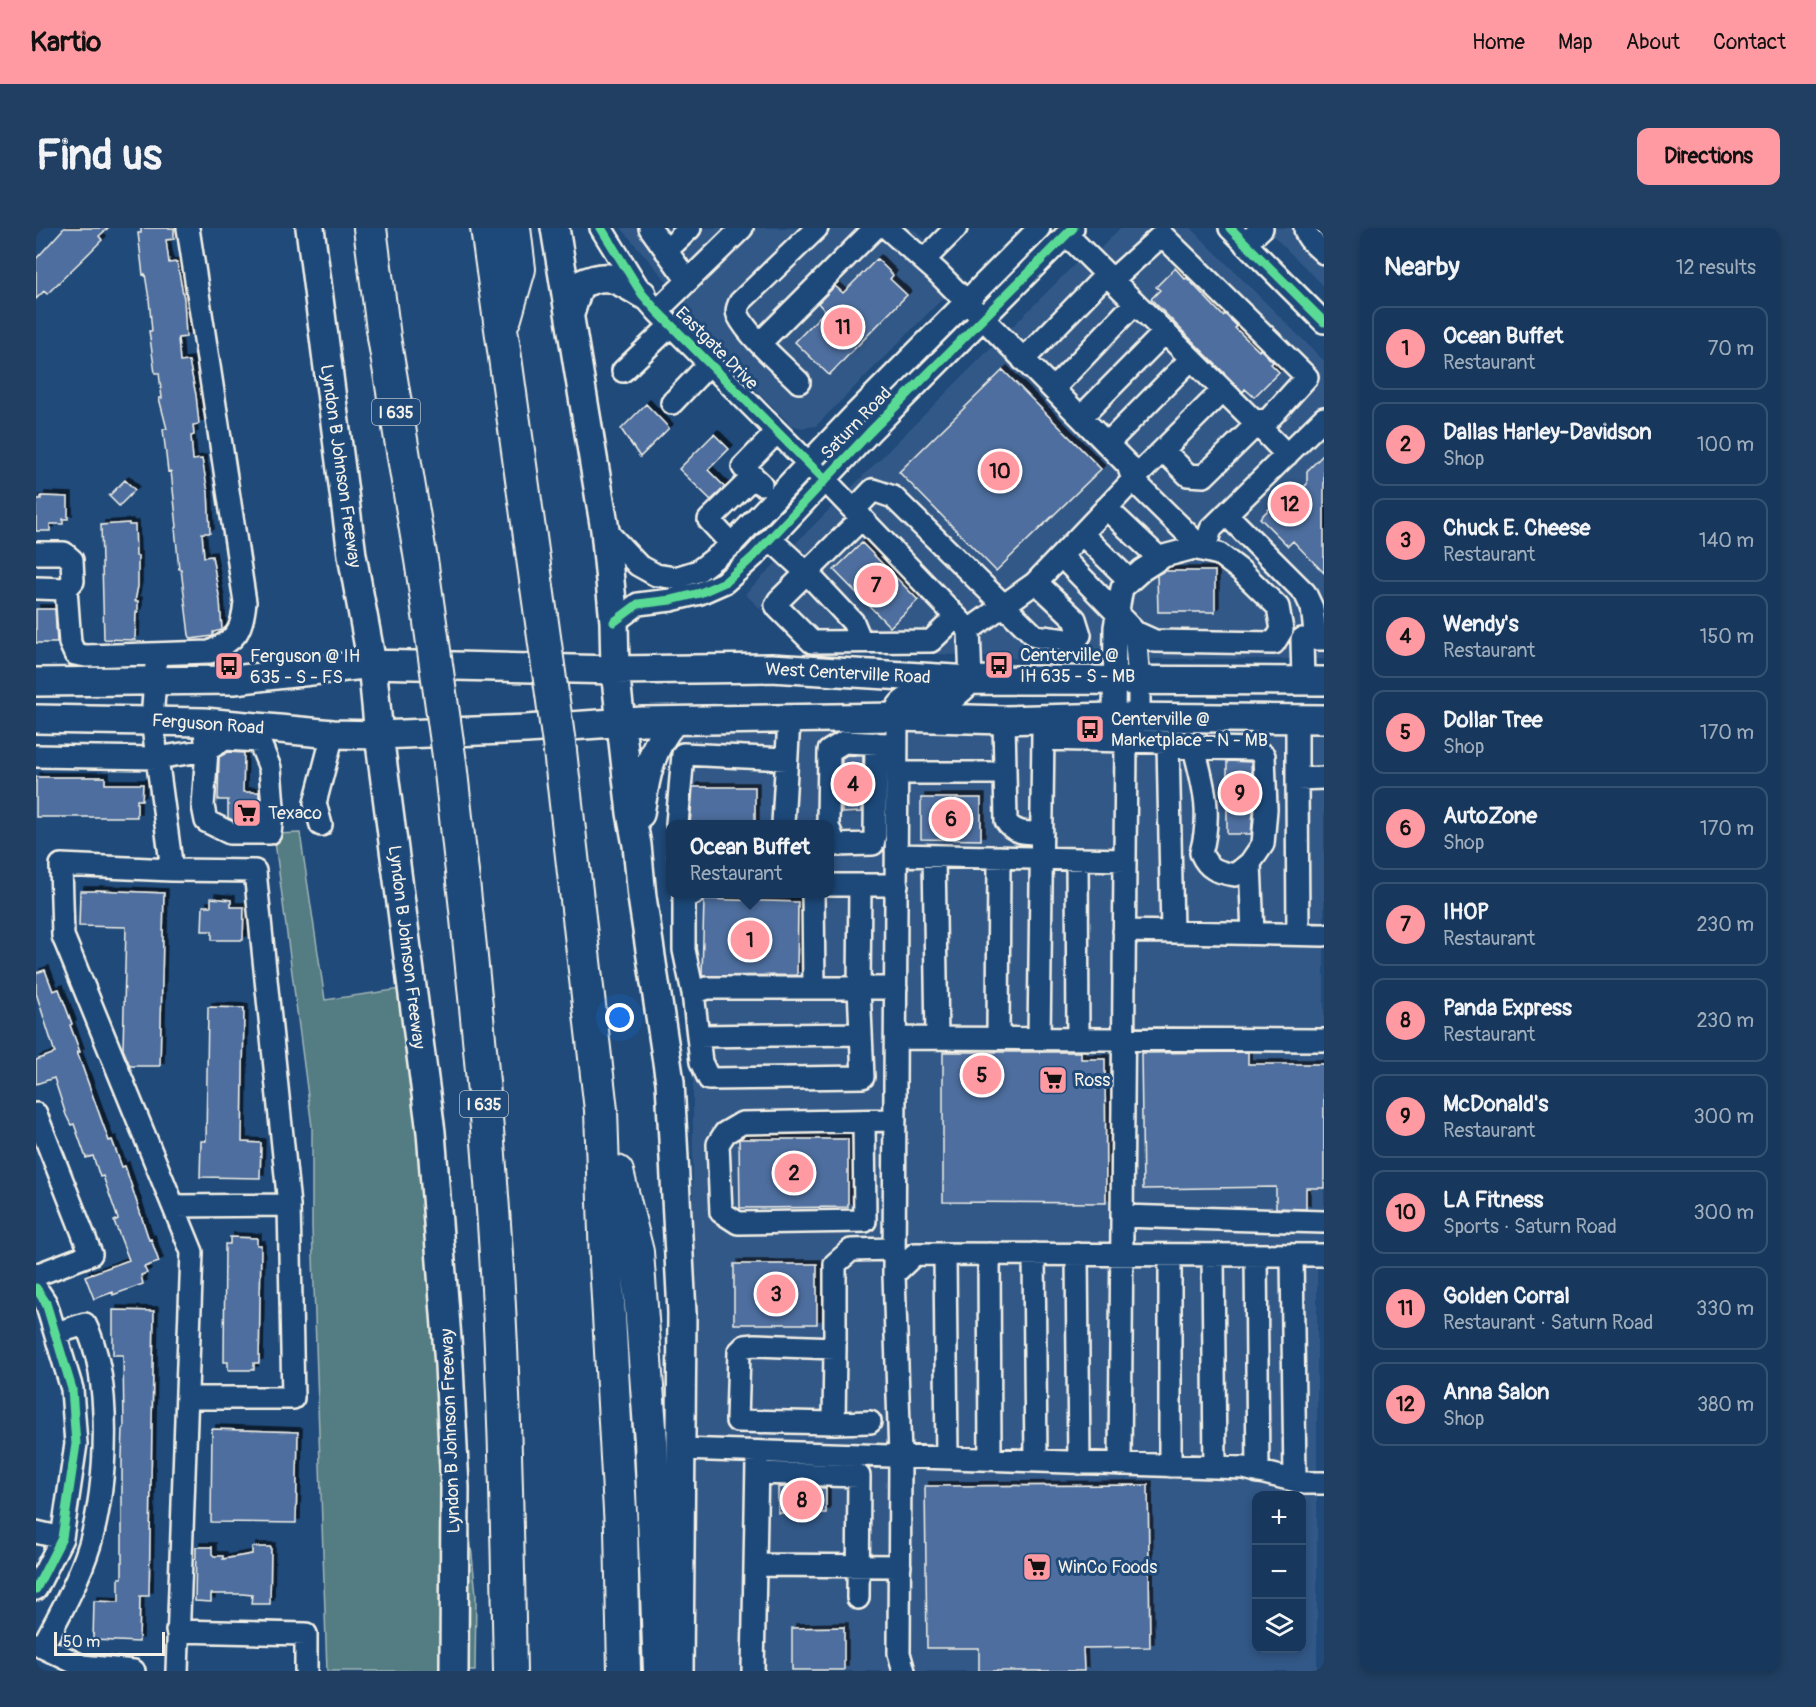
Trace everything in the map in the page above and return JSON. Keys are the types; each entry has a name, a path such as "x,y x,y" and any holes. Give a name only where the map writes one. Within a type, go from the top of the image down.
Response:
{"highway":[{"name":"I 635","path":"370,228 384,337 422,566 450,764 468,926 492,1196 506,1446 510,1671"},
{"path":"487,228 561,751 601,1110 606,1263 621,1528 624,1671"},
{"path":"502,327 519,269 514,228"},
{"path":"601,1110 637,1252 651,1441 660,1671"}],"main road":[{"name":"Lyndon B Johnson Freeway","path":"310,228 352,555 372,664 379,735 431,1132 449,1365 455,1488 454,1671"},
{"path":"555,228 604,530 614,622 615,670 631,813 669,1082 682,1313 678,1671"},
{"path":"569,315 579,285 596,277 614,278 657,310"},
{"name":"West Centerville Road","path":"372,664 615,670 771,668 970,680 1317,686"},
{"path":"36,682 234,680 372,664"},
{"path":"897,717 901,706 909,700 925,697 951,697 970,680"},
{"path":"1297,719 1297,701 1317,686"},
{"path":"379,735 526,729 622,721 897,717 1004,720 1047,729 1127,717 1324,719"},
{"name":"Ferguson Road","path":"36,719 204,722 259,734 379,735"},
{"path":"637,845 644,789 651,759 664,732 674,721"}],"street":[{"path":"36,553 64,553 72,560 73,581 66,589 70,642 75,654 86,656 210,652 224,645 243,622 245,602 188,228"},
{"name":"Eastgate Drive","path":"601,228 657,310 962,623"},
{"path":"650,228 688,281"},
{"path":"666,251 690,228"},
{"path":"623,371 657,310 742,228"},
{"path":"799,382 760,343 738,315 737,308 740,302 817,228"},
{"path":"924,260 956,228"},
{"name":"Saturn Road","path":"604,530 638,565 656,575 675,578 698,571 732,545 808,463 1038,228"},
{"path":"1230,228 1324,322"},
{"path":"1245,244 1262,228"},
{"path":"1305,228 1305,233 1324,253"},
{"path":"760,343 887,229 924,260 1081,417 1128,465 1132,480 1204,550"},
{"path":"1070,231 1109,277 1287,455"},
{"name":"Saturn Road","path":"614,622 638,604 671,600 700,593 725,582 754,556 824,479 1070,231"},
{"path":"1023,360 1109,277 1162,235 1307,377 1268,420 1255,422 1204,476 1188,475 1163,450"},
{"path":"1053,389 1135,303"},
{"path":"1081,417 1164,332"},
{"path":"1107,444 1191,359"},
{"path":"672,403 709,364"},
{"path":"1036,582 1075,619 1080,634 1074,641 1035,636 1003,606 893,497 873,490 858,514 776,605 812,642 931,641 962,623 1003,606 1036,582 1132,480 1223,390"},
{"path":"1204,550 1211,529 1324,418"},
{"path":"776,498 743,467 777,432"},
{"path":"732,545 709,520 753,477"},
{"path":"1106,508 1160,559"},
{"path":"1226,514 1305,593 1312,608 1320,639 1302,639 1317,686"},
{"path":"1082,534 1130,580"},
{"path":"770,539 807,573 854,622 861,641"},
{"path":"1061,556 1117,615 1134,632 1155,641 1274,644 1282,630 1278,607 1240,570 1219,554 1194,548 1160,559 1142,570 1122,588 1117,615 1114,627 1126,681"},
{"path":"36,588 66,589"},
{"path":"962,623 970,680"},
{"path":"1120,1464 1126,681 1134,632"},
{"path":"158,653 152,720 172,870"},
{"path":"897,717 894,1274 900,1456 899,1653 904,1671"},
{"path":"828,820 831,719"},
{"path":"1297,719 1298,934"},
{"path":"1324,719 1324,729"},
{"path":"783,820 789,720"},
{"path":"1004,720 1006,821 1010,827 1022,833 1042,833"},
{"path":"704,755 705,721"},
{"path":"36,756 157,758 207,750 225,739 259,734 270,768 273,807 270,833 230,833 206,821 203,806 207,750 204,722"},
{"path":"1039,1038 1042,833 1047,729 1126,742 1167,741 1172,932"},
{"path":"321,825 315,803 333,734"},
{"path":"829,751 844,742 876,754 898,770 1005,773"},
{"path":"876,754 898,744"},
{"path":"1168,747 1255,749 1264,756 1266,809 1263,844 1250,863 1235,875 1206,865 1201,853 1207,832 1206,796 1194,748"},
{"path":"677,820 683,754 786,759"},
{"path":"873,844 876,754"},
{"path":"1297,778 1324,778"},
{"path":"834,840 873,844 897,851 934,856 1125,860"},
{"path":"934,856 937,1038"},
{"path":"998,1038 999,857"},
{"path":"1077,859 1078,1038"},
{"path":"1250,863 1253,933"},
{"path":"177,1671 192,1252 63,936 61,865 255,871 289,1205 293,1398 187,1398"},
{"path":"834,885 897,885"},
{"path":"860,885 859,988 863,1077"},
{"path":"684,898 684,950 693,993 701,1062 709,1079 896,1076"},
{"path":"813,898 814,988"},
{"path":"1124,930 1324,934"},
{"path":"693,993 707,988 896,988"},
{"path":"698,1036 861,1034"},
{"path":"896,1038 1324,1040"},
{"path":"36,1114 91,1254 36,1275"},
{"path":"864,1122 865,1221 738,1223 721,1212 718,1144 725,1133 742,1123 895,1120"},
{"path":"174,1206 289,1205"},
{"path":"1122,1216 1324,1222"},
{"path":"834,1423 835,1264 850,1250 894,1249"},
{"path":"894,1274 915,1254 1324,1255"},
{"path":"945,1254 947,1458"},
{"path":"989,1254 990,1460"},
{"path":"1034,1254 1036,1461"},
{"path":"1077,1254 1079,1462"},
{"path":"1170,1255 1170,1466"},
{"path":"1213,1255 1215,1467"},
{"path":"1256,1255 1258,1472"},
{"path":"1292,1255 1295,1480"},
{"path":"36,1288 46,1304 72,1389 76,1444 62,1538 36,1589"},
{"path":"56,1333 85,1324 91,1335 105,1400 103,1478 90,1544 69,1596 39,1646 82,1666 135,1671"},
{"path":"835,1347 745,1346 739,1352 737,1421 870,1422"},
{"path":"681,1449 1244,1468 1295,1480 1324,1483"},
{"path":"753,1671 758,1451"},
{"path":"757,1473 859,1476 858,1598"},
{"path":"36,1532 62,1538"},
{"path":"755,1565 900,1566"},
{"path":"177,1630 306,1634 306,1671"}],"shaded area":[{"path":"621,228 909,228 917,232 963,278 816,426 803,428 791,425 685,319 684,301"},
{"path":"1120,228 1191,228 1324,361 1324,659 1025,659 799,646 745,594 1076,263 1083,267"},
{"path":"1265,228 1324,228 1324,286"},
{"path":"690,730 1324,730 1324,1262 1317,1262 1317,1671 692,1671 693,1082 670,898 834,898 834,820 667,820 671,741"}],"green space":[{"path":"300,833 325,1000 401,989 417,1025 476,1594 475,1671 327,1671 312,1227 312,1127 274,834"}],"building":[{"path":"64,228 108,228 99,236 102,240 86,256 47,294 44,291 36,299 36,259"},
{"path":"141,228 174,228 174,239 166,240 169,263 177,262 184,299 186,337 178,338 180,362 189,361 199,424 193,425 194,435 191,436 193,460 202,459 208,492 210,533 202,533 204,557 212,556 220,601 222,630 213,632 213,636 191,639 189,635 181,569 179,569 171,471 168,472 163,429 167,429 159,398 162,398 159,373 155,373 149,331 152,331 149,299 145,274 143,275 138,233 141,233"},
{"path":"877,259 893,275 890,279 907,295 829,375 795,342 825,311 818,303 835,286 843,293"},
{"path":"1175,268 1273,362 1271,364 1279,372 1254,397 1245,389 1243,392 1151,299 1160,290 1156,287"},
{"path":"1003,370 1101,469 996,571 899,472"},
{"path":"646,404 669,428 640,457 621,429"},
{"path":"714,434 729,449 708,470 725,487 711,500 679,469"},
{"path":"1324,454 1324,573 1293,541 1288,546 1260,518 1288,490 1294,497 1307,484 1307,471"},
{"path":"125,480 135,490 119,506 109,496"},
{"path":"41,496 68,497 68,519 63,519 63,524 50,524 50,531 36,531 36,499 41,499"},
{"path":"129,523 129,525 135,525 136,556 138,556 138,586 135,601 138,601 138,612 136,612 135,640 104,639 101,525"},
{"path":"862,543 918,600 890,627 834,570"},
{"path":"1164,571 1215,571 1215,612 1158,612 1157,575"},
{"path":"36,609 55,609 57,643 36,643"},
{"path":"228,752 244,753 243,792 259,792 259,820 228,818 228,800 218,800 219,757"},
{"path":"847,755 863,756 862,812 842,813 842,758"},
{"path":"1227,761 1251,762 1253,812 1251,834 1227,834"},
{"path":"36,777 105,777 105,784 143,784 142,800 137,800 137,817 36,817"},
{"path":"693,787 755,787 755,820 690,820"},
{"path":"921,798 981,798 981,840 921,839"},
{"path":"80,891 164,893 160,1066 130,1066 123,1049 126,927 79,926"},
{"path":"211,898 231,900 231,907 244,907 243,940 212,940 212,931 202,931 203,906 211,906"},
{"path":"704,899 798,902 797,975 702,976"},
{"path":"45,970 53,991 59,989 80,1052 77,1052 109,1141 112,1140 122,1167 125,1166 149,1240 151,1239 159,1262 144,1267 147,1273 141,1275 143,1284 94,1299 85,1276 129,1260 114,1221 118,1219 103,1176 100,1177 93,1156 86,1158 74,1124 71,1125 66,1115 54,1078 36,1084 36,1060 55,1053 36,993 36,973"},
{"path":"208,1007 244,1008 242,1142 261,1143 260,1178 200,1177 201,1141 206,1141"},
{"path":"943,1052 1081,1052 1081,1059 1105,1059 1106,1203 943,1202"},
{"path":"1248,1052 1248,1064 1324,1064 1324,1188 1306,1188 1306,1209 1276,1208 1276,1187 1143,1189 1141,1053"},
{"path":"739,1139 848,1139 848,1207 740,1208"},
{"path":"230,1237 257,1238 257,1245 261,1245 259,1363 254,1363 254,1370 228,1370 228,1362 224,1362 225,1244 230,1244"},
{"path":"734,1264 817,1264 817,1324 734,1324"},
{"path":"113,1310 154,1311 149,1596 140,1596 139,1642 93,1640 94,1601 119,1602 119,1578 122,1578 123,1355 113,1355"},
{"path":"212,1429 298,1432 296,1523 211,1522"},
{"name":"WinCo Foods","path":"1148,1485 1150,1647 1083,1648 1084,1671 979,1671 979,1648 927,1648 925,1486"},
{"path":"778,1487 826,1488 826,1513 778,1513"},
{"path":"196,1547 212,1547 212,1554 223,1556 223,1559 252,1554 252,1547 271,1547 270,1604 251,1604 252,1595 242,1594 211,1594 211,1602 195,1601"},
{"path":"844,1627 844,1670 792,1670 792,1628"}],"cycle path":[{"path":"601,228 642,294 657,311 824,479"},
{"path":"614,622 638,604 671,600 700,593 725,582 754,556 870,432 1073,228"},
{"path":"1230,228 1324,322"},
{"path":"36,1288 46,1303 72,1389 76,1444 62,1538 36,1589"}],"place":[{"name":"Golden Corral","path":"843,327"},
{"name":"LA Fitness","path":"1000,471"},
{"name":"Anna Salon","path":"1290,504"},
{"name":"IHOP","path":"876,585"},
{"name":"Centerville @ IH 635 - S - MB","path":"999,665"},
{"name":"Ferguson @ IH 635 - S - FS","path":"229,666"},
{"name":"Centerville @ Marketplace - N - MB","path":"1090,729"},
{"name":"Wendy's","path":"853,784"},
{"name":"McDonald's","path":"1240,793"},
{"name":"Texaco","path":"247,813"},
{"name":"AutoZone","path":"951,819"},
{"name":"Ocean Buffet","path":"750,940"},
{"name":"Dollar Tree","path":"982,1075"},
{"name":"Ross","path":"1053,1080"},
{"name":"Dallas Harley-Davidson","path":"794,1173"},
{"name":"Chuck E. Cheese","path":"776,1294"},
{"name":"Panda Express","path":"802,1500"},
{"name":"WinCo Foods","path":"1037,1567"}]}
